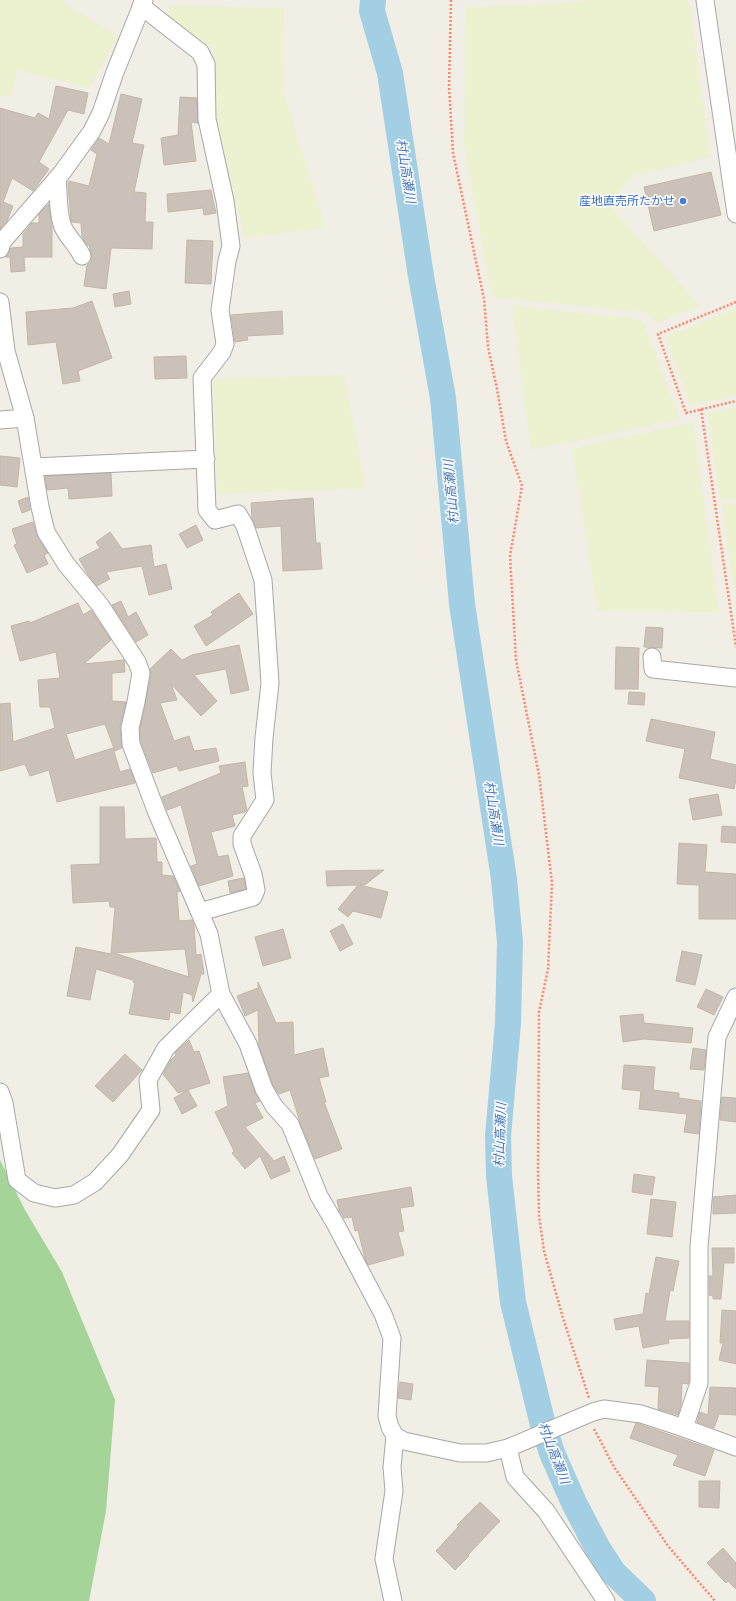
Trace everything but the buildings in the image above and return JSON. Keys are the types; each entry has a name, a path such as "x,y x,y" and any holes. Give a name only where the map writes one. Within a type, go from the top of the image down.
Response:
{"street":[{"path":"705,0 736,214"},
{"path":"0,249 2,242 58,178 92,131 101,113 115,72 142,3 200,52 206,64 207,118 225,200 231,246 227,261 220,310 225,344 222,352 202,378 207,510 215,520 238,514 245,526 263,580 270,683 263,766 265,800 242,836 242,844 253,874 256,890 253,898 200,912"},
{"path":"58,178 60,215 63,226 72,242 79,249 82,256"},
{"path":"0,302 6,351 25,418 40,507 46,532 66,564 100,605 137,662 140,673 136,702 130,728 132,744 157,813 209,934 221,994 248,1044 264,1089 274,1106 290,1124 319,1196 383,1314 392,1338 387,1416 390,1427 395,1436 404,1441 460,1453 486,1454 512,1446 604,1408 641,1414 736,1447"},
{"path":"0,420 25,418"},
{"path":"34,466 206,459"},
{"path":"652,658 653,669 736,678"},
{"path":"0,1092 4,1103 17,1180 34,1193 55,1198 74,1195 95,1182 120,1154 151,1110 148,1080 166,1048 221,994"},
{"path":"684,1428 699,1383 699,1247 717,1037 736,997"},
{"path":"393,1601 384,1560 394,1491 392,1467 395,1436"},
{"path":"512,1446 515,1476 546,1511 606,1601"}],"path":[{"path":"451,0 449,86 453,153 484,299 488,347 498,389 506,441 522,486 510,556 516,660 539,775 552,882 548,969 539,1012 538,1171 539,1216 544,1251 594,1430 614,1467 668,1546 715,1601"},
{"path":"736,302 658,334 686,413 736,401"},
{"path":"701,409 736,647"}],"green space":[{"path":"0,0 64,0 63,3 118,36 89,88 17,70 11,96 0,95"},
{"path":"590,0 686,0 690,4 710,157 633,176 608,204 700,306 656,323 646,312 492,297 464,144 466,8 567,3"},
{"path":"170,6 284,8 283,91 326,228 244,237 216,115 213,48 167,18"},
{"path":"512,306 642,320 680,419 531,450"},
{"path":"736,308 736,395 690,406 666,337"},
{"path":"344,375 366,488 217,494 214,379"},
{"path":"736,407 736,499 720,499 708,414"},
{"path":"693,422 719,612 598,611 572,449"},
{"path":"722,504 736,504 736,602"},
{"path":"0,1160 25,1210 62,1272 115,1400 106,1511 89,1601 0,1601"}],"waterway":[{"name":"村山高瀬川","path":"373,0 372,11 390,73 421,276 443,398 462,604 504,879 510,942 508,1023 498,1136 499,1176 513,1302 543,1425 552,1453 574,1503 597,1547 613,1572 643,1601"}],"place":[{"name":"産地直売所たかせ","path":"683,201"}]}
